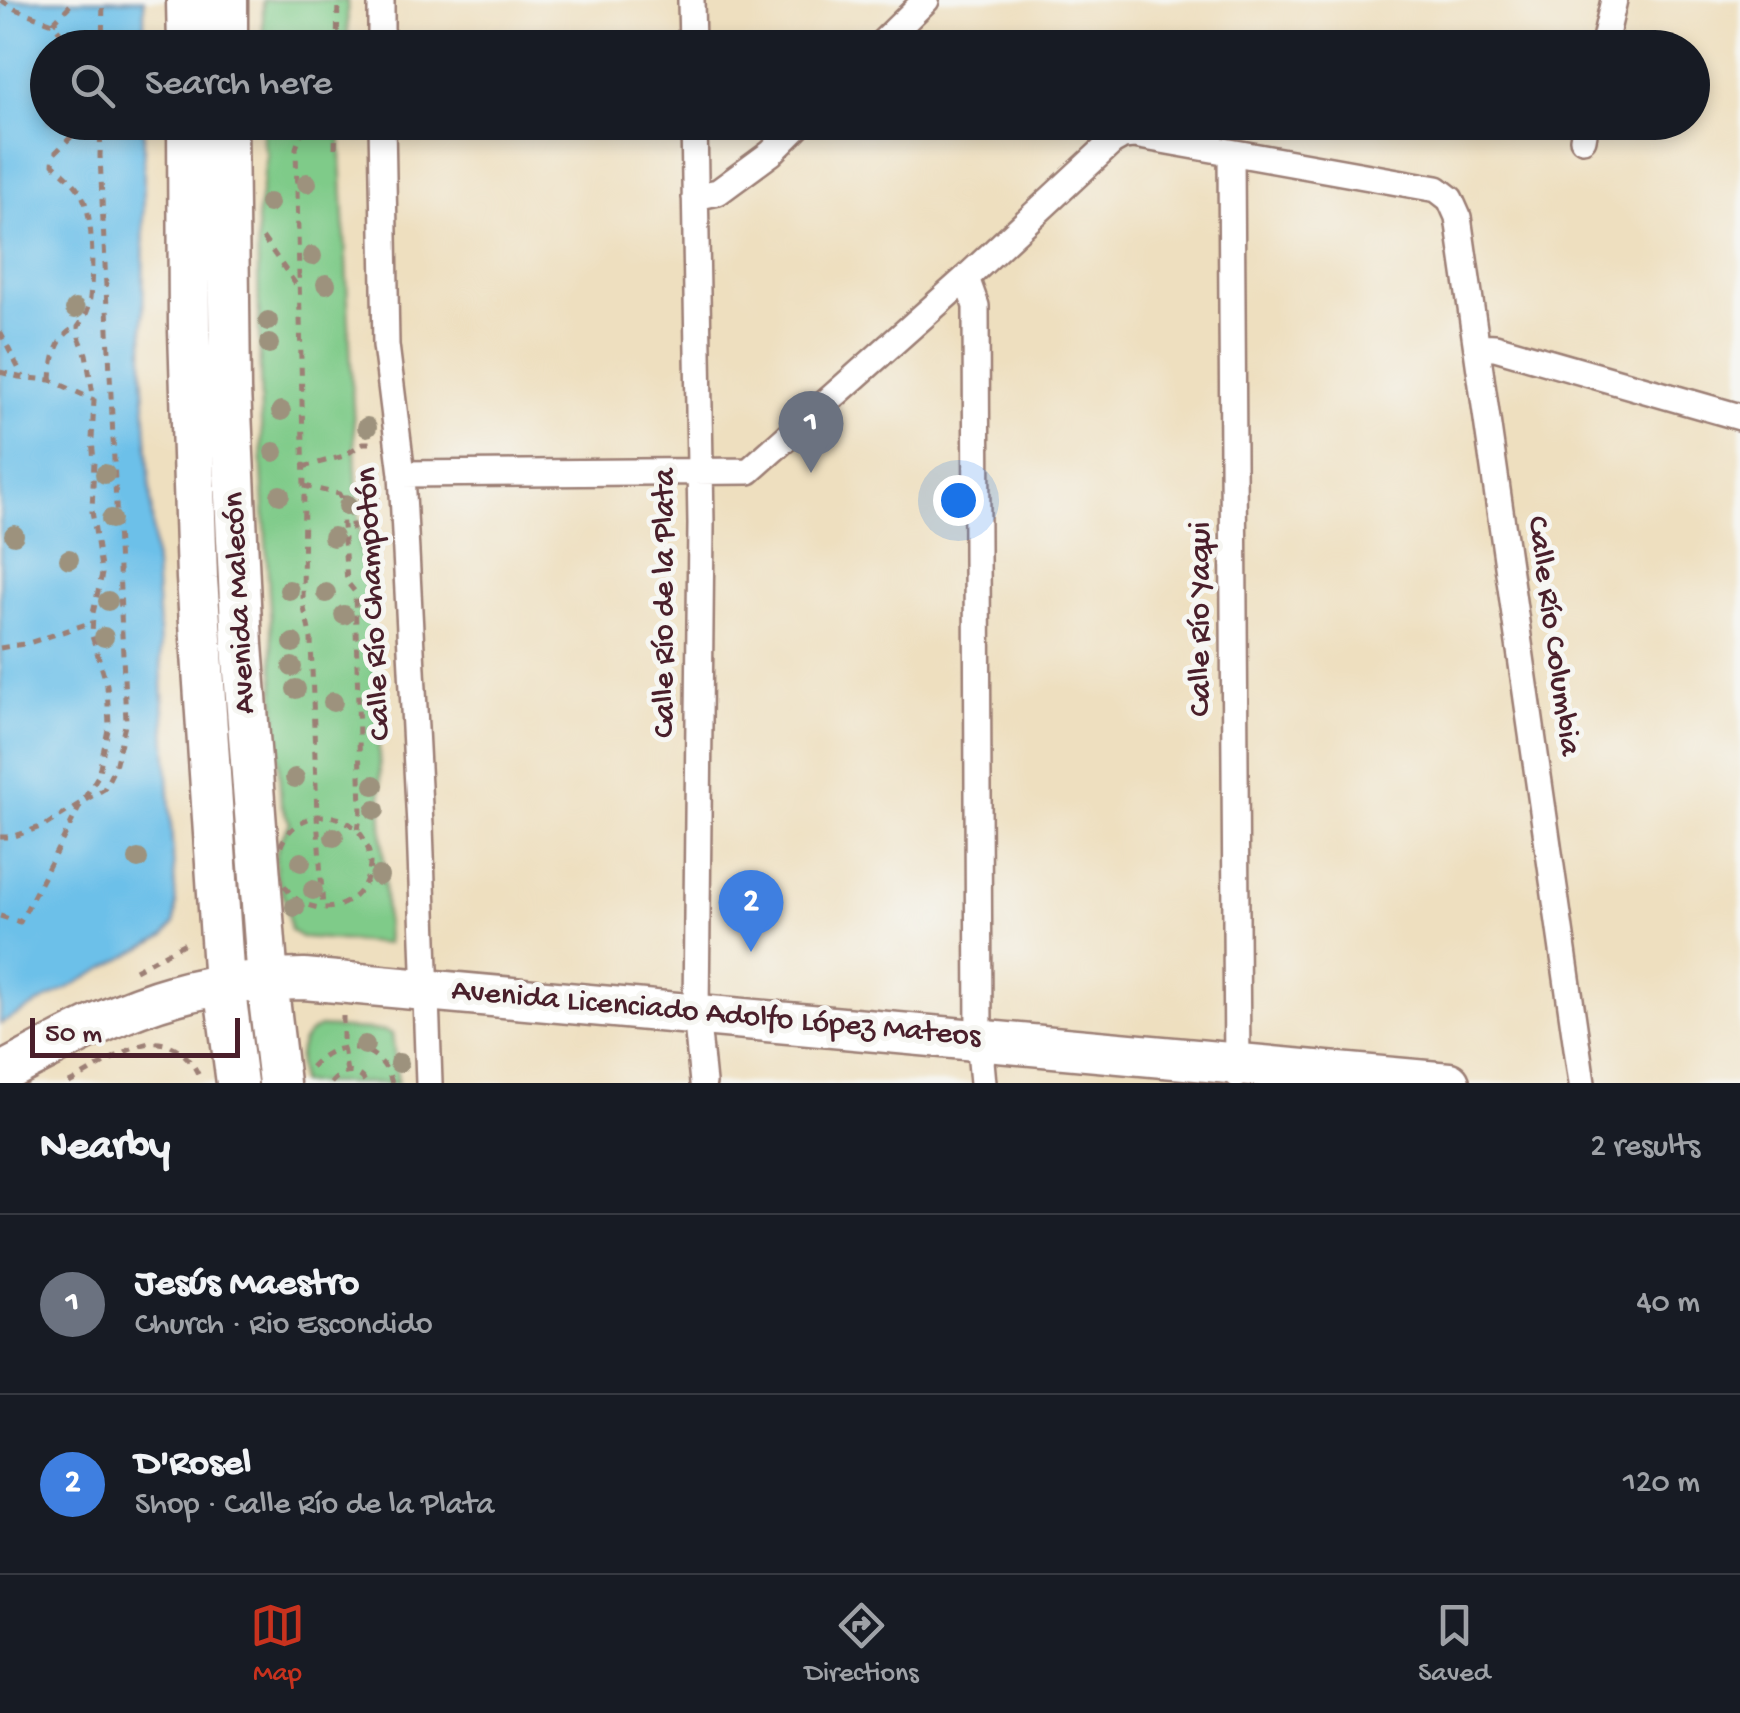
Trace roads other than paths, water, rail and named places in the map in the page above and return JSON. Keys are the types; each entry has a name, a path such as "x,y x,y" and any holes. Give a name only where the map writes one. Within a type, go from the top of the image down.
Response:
{"main road":[{"path":"188,0 188,30"},
{"path":"227,0 227,30"},
{"name":"Avenida Malecón","path":"188,140 197,578 224,984 236,1083"},
{"name":"Avenida Malecón","path":"228,140 230,390 242,645 268,980 294,1076"},
{"name":"Avenida Licenciado Adolfo López Mateos","path":"0,1074 133,1009 174,995 224,984 304,979 979,1040 1237,1073 1449,1083"}],"street":[{"path":"380,0 381,30"},
{"path":"691,0 692,30"},
{"path":"1608,30 1614,0"},
{"path":"893,30 916,5"},
{"name":"Calle Río Champotón","path":"382,140 386,345 403,484 430,1083"},
{"name":"Calle Río de la Plata","path":"694,140 700,471 696,1013 703,1083"},
{"path":"695,198 718,192 784,140"},
{"path":"403,484 749,471 1116,140"},
{"path":"1160,140 1231,154"},
{"name":"Calle Río Columbia","path":"1231,154 1436,189 1450,200 1458,218 1582,1083"},
{"name":"Calle Río Yaqui","path":"1231,154 1237,1073"},
{"path":"966,278 976,306 979,1040 984,1083"},
{"path":"1478,346 1495,347 1740,418"}],"water":[{"path":"0,0 144,0 144,30 30,30 30,140 144,140 143,372 176,906 174,924 165,936 0,1024"}],"place":[{"name":"Jesús Maestro","path":"811,473"},
{"name":"D'Rosel","path":"751,952"}]}
